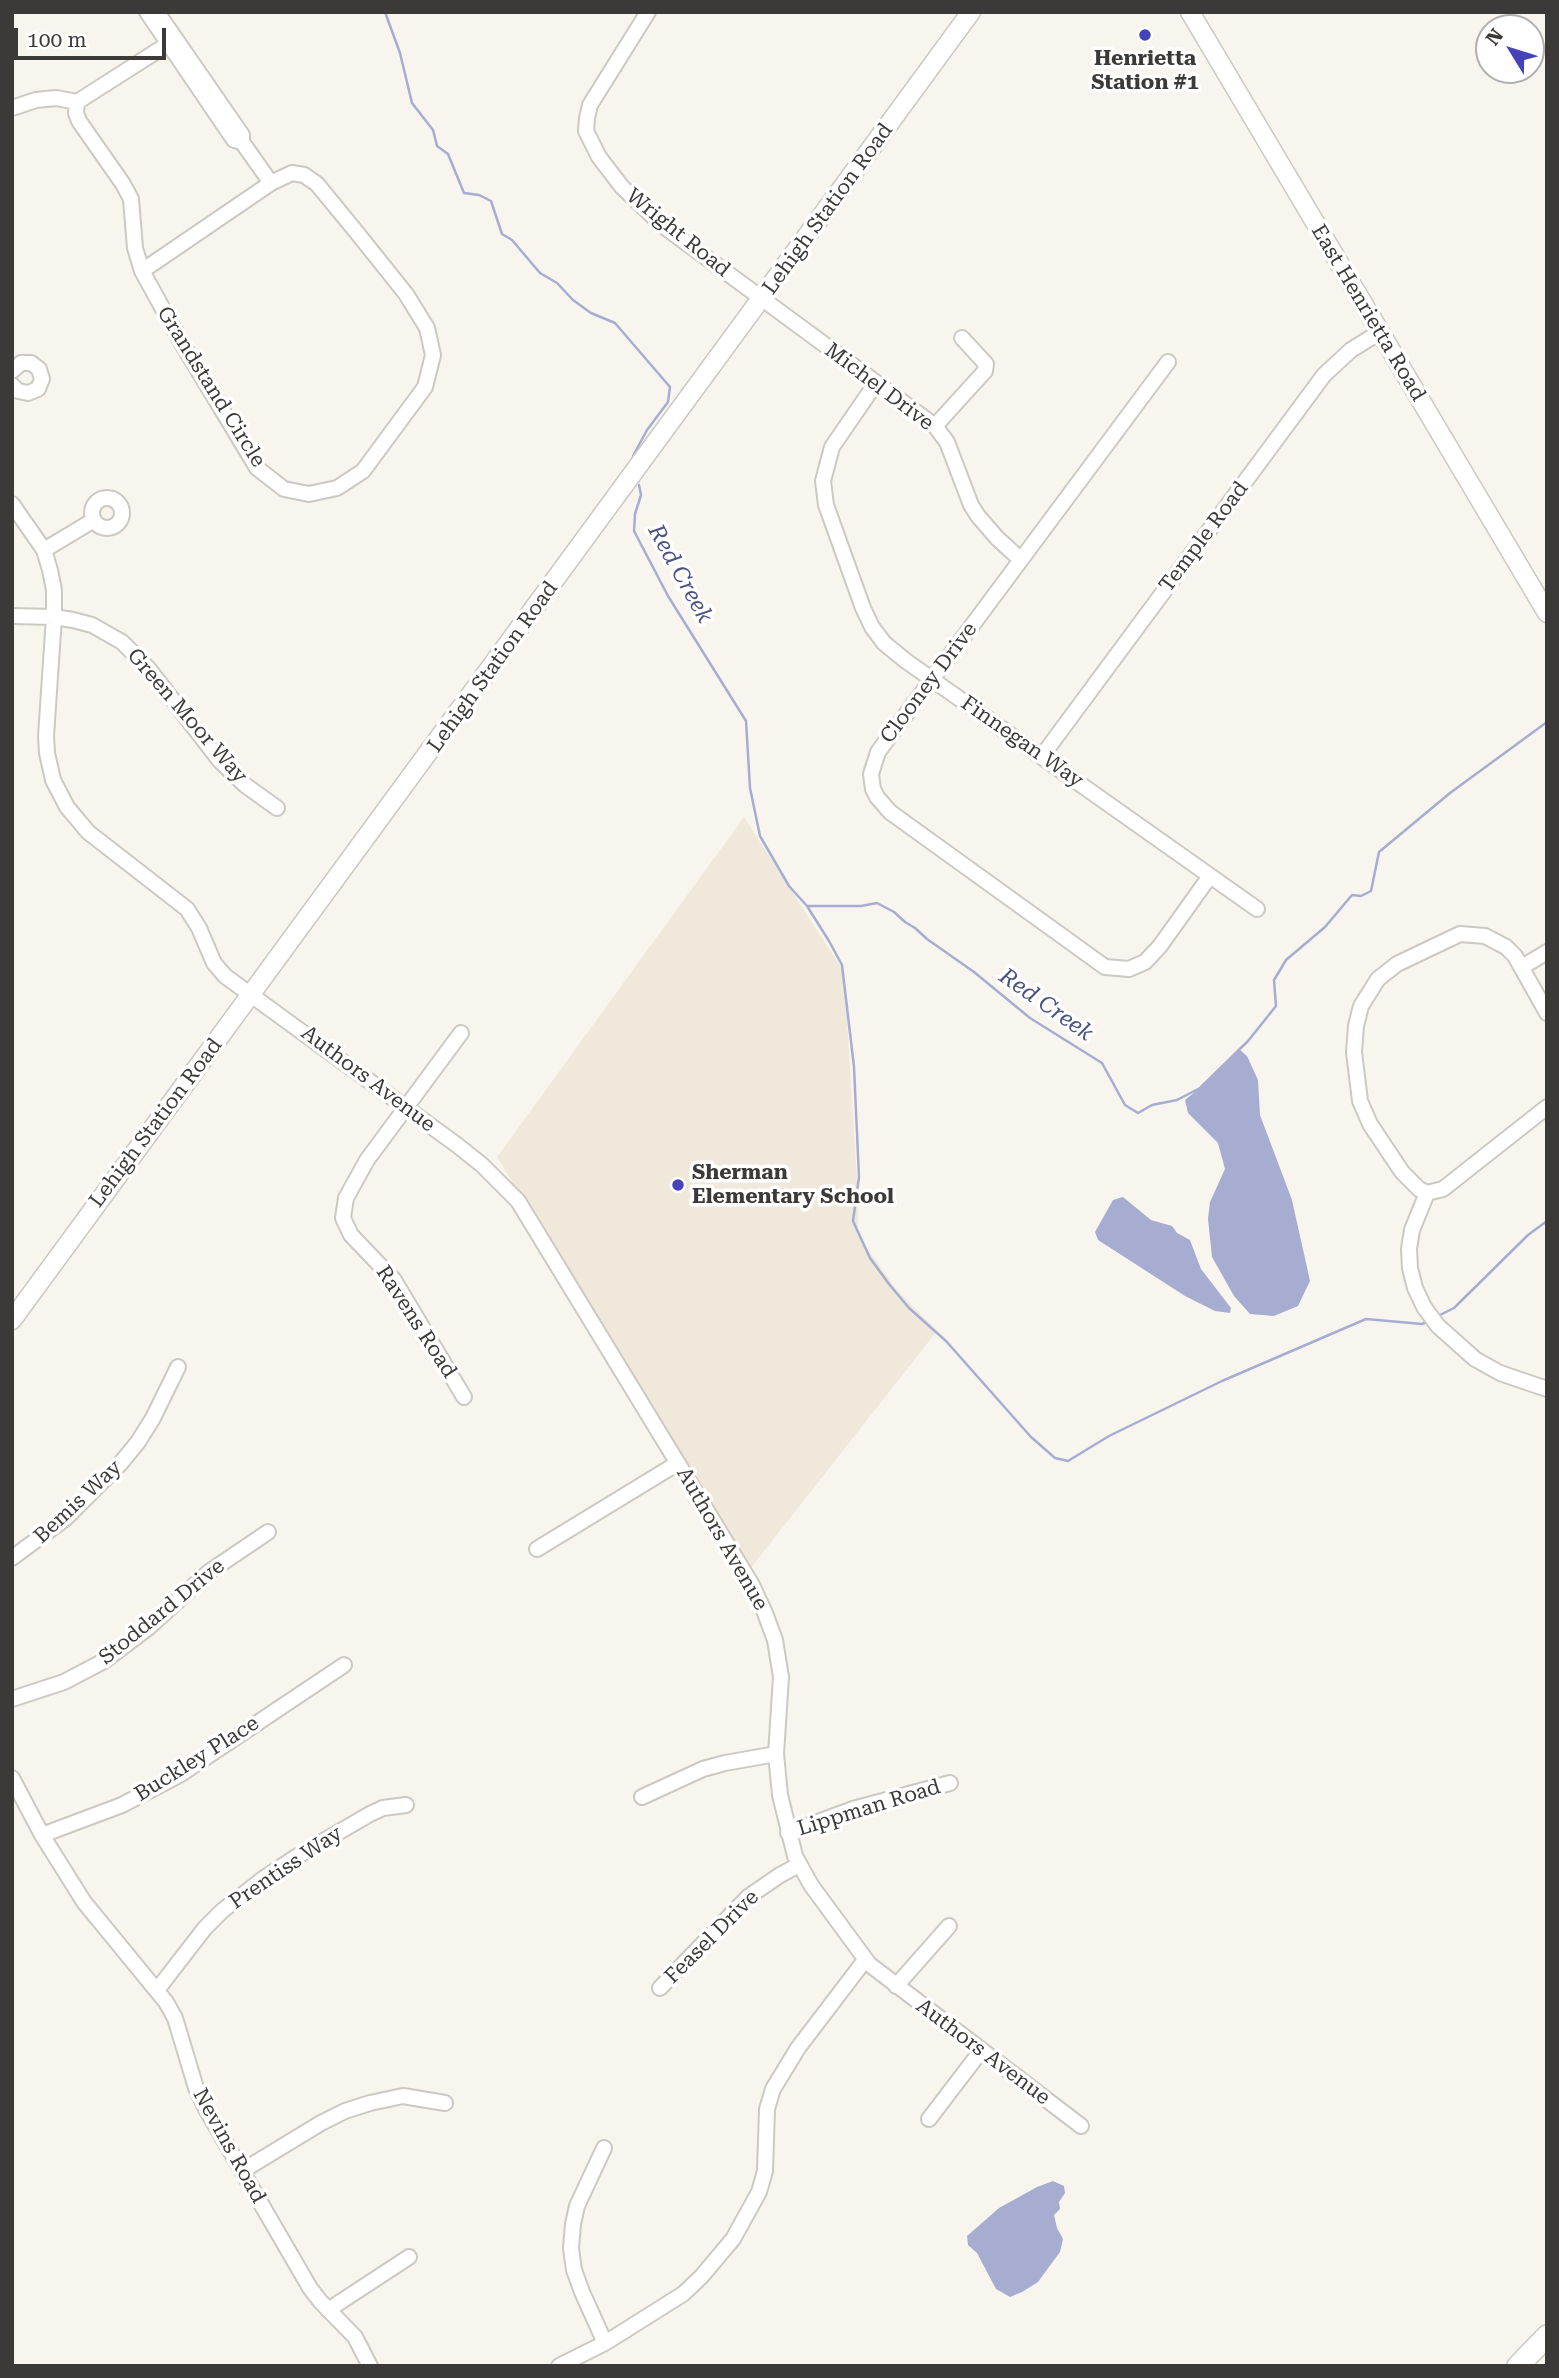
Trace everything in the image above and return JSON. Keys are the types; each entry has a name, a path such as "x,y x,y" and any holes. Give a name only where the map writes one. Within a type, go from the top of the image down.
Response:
{"highway":[{"path":"1518,2366 1547,2336"}],"main road":[{"name":"Lehigh Station Road","path":"12,1320 971,12"},
{"name":"East Henrietta Road","path":"1190,12 1547,613"}],"street":[{"path":"147,12 234,140 242,142"},
{"path":"157,12 242,135 242,142 271,184"},
{"name":"Wright Road","path":"648,12 590,105 586,131 590,143 639,206 762,299"},
{"path":"12,108 36,100 56,98 77,102 168,44"},
{"name":"Grandstand Circle","path":"77,102 76,113 79,121 131,199 135,248 142,271 257,468 284,489 309,494 337,488 363,471 425,387 433,355 427,328 406,295 317,184 304,175 292,173 271,184 142,271"},
{"name":"Michel Drive","path":"762,299 935,426 947,442 971,505 978,516 1021,560"},
{"name":"Temple Road","path":"1042,756 1324,375 1351,350 1380,332"},
{"path":"935,426 985,371 986,364 962,338"},
{"path":"12,371 17,365 26,362 35,365 41,374 40,384 33,392 23,393 13,387"},
{"name":"Clooney Drive","path":"1168,362 932,678 875,758 871,774 873,789 890,812 1088,956 1111,969 1129,969 1145,962 1160,946 1210,876"},
{"name":"Finnegan Way","path":"876,383 832,447 824,469 824,493 863,608 884,643 1258,909"},
{"path":"12,505 44,550 94,520"},
{"name":"Authors Avenue","path":"44,550 54,590 46,736 50,768 60,795 89,832 187,909 218,969 482,1165 518,1201 752,1585 775,1640 781,1677 776,1754 780,1795 788,1833 800,1865 824,1904 865,1959 896,1986 1081,2126"},
{"name":"Green Moor Way","path":"12,616 54,617 92,625 122,642 148,668 220,761 277,808"},
{"path":"1547,1013 1515,956 1496,940 1473,934 1460,934 1386,971 1368,991 1356,1026 1354,1052 1360,1101 1370,1124 1402,1172 1427,1193 1443,1189 1547,1107"},
{"path":"1522,967 1547,952"},
{"path":"406,1107 461,1032"},
{"name":"Ravens Road","path":"406,1107 377,1145 355,1182 346,1198 343,1218 351,1235 401,1290 464,1397"},
{"path":"1427,1193 1412,1230 1410,1268 1415,1288 1434,1320 1475,1359 1500,1373 1547,1389"},
{"name":"Bemis Way","path":"12,1558 65,1518 120,1464 153,1418 178,1367"},
{"path":"537,1549 678,1463"},
{"name":"Stoddard Drive","path":"12,1699 64,1682 104,1661 148,1628 209,1572 268,1532"},
{"name":"Buckley Place","path":"42,1835 121,1805 181,1774 344,1665"},
{"path":"642,1797 703,1769 776,1754"},
{"name":"Nevins Road","path":"12,1778 42,1835 98,1921 157,1990 175,2018 196,2088 242,2171 310,2288 355,2337 370,2366"},
{"name":"Lippman Road","path":"788,1833 853,1809 950,1783"},
{"name":"Prentiss Way","path":"157,1990 205,1928 254,1886 296,1857 357,1821 383,1808 406,1804"},
{"name":"Feasel Drive","path":"660,1988 748,1897 771,1880 800,1865"},
{"path":"896,1986 949,1926"},
{"path":"559,2366 605,2343 682,2294 701,2277 733,2239 760,2192 765,2171 767,2109 773,2089 798,2048 865,1959"},
{"path":"929,2119 981,2051"},
{"path":"242,2171 321,2123 370,2102 403,2096 445,2103"},
{"path":"604,2148 577,2206 571,2248 574,2270 605,2343"},
{"path":"328,2310 409,2257"}],"shaded area":[{"path":"744,817 844,972 858,1235 895,1288 937,1331 750,1569 497,1157"}],"water":[{"path":"1239,1049 1247,1056 1258,1080 1260,1115 1292,1200 1310,1281 1298,1306 1274,1316 1250,1314 1234,1296 1212,1257 1208,1219 1210,1202 1225,1169 1218,1143 1188,1113 1185,1100"},
{"path":"1123,1197 1151,1220 1172,1226 1177,1233 1190,1240 1201,1269 1231,1308 1230,1313 1215,1311 1185,1296 1098,1240 1095,1232 1113,1200"},
{"path":"1053,2181 1064,2186 1065,2193 1059,2202 1060,2209 1054,2215 1063,2239 1060,2252 1038,2282 1010,2297 996,2289 977,2253 968,2245 967,2236 999,2208"}],"waterway":[{"name":"Red Creek","path":"385,12 400,53 412,103 433,130 437,146 448,154 464,193 479,195 491,201 502,234 512,240 540,273 557,283 573,300 591,313 615,323 670,387 668,402 647,430 633,456 634,461"},
{"name":"Red Creek","path":"639,485 641,495 635,514 634,531 668,596 746,721 750,788 760,836 789,886 807,906 861,906 877,903 894,912 1030,1018 1102,1063 1125,1105 1138,1113 1152,1105 1177,1100 1200,1088 1248,1041 1276,1006 1274,980 1286,960 1325,927 1352,895 1361,896 1371,891 1379,852 1450,793 1547,722"},
{"path":"807,906 842,965 854,1067 859,1177 853,1221 870,1258 909,1308 946,1341 1031,1437 1055,1458 1068,1461 1109,1436 1222,1381 1366,1319 1422,1324 1429,1321"},
{"path":"1438,1316 1454,1308 1528,1235 1547,1221"}],"place":[{"name":"Henrietta Station #1","path":"1145,35"},
{"name":"Sherman Elementary School","path":"678,1185"}]}
